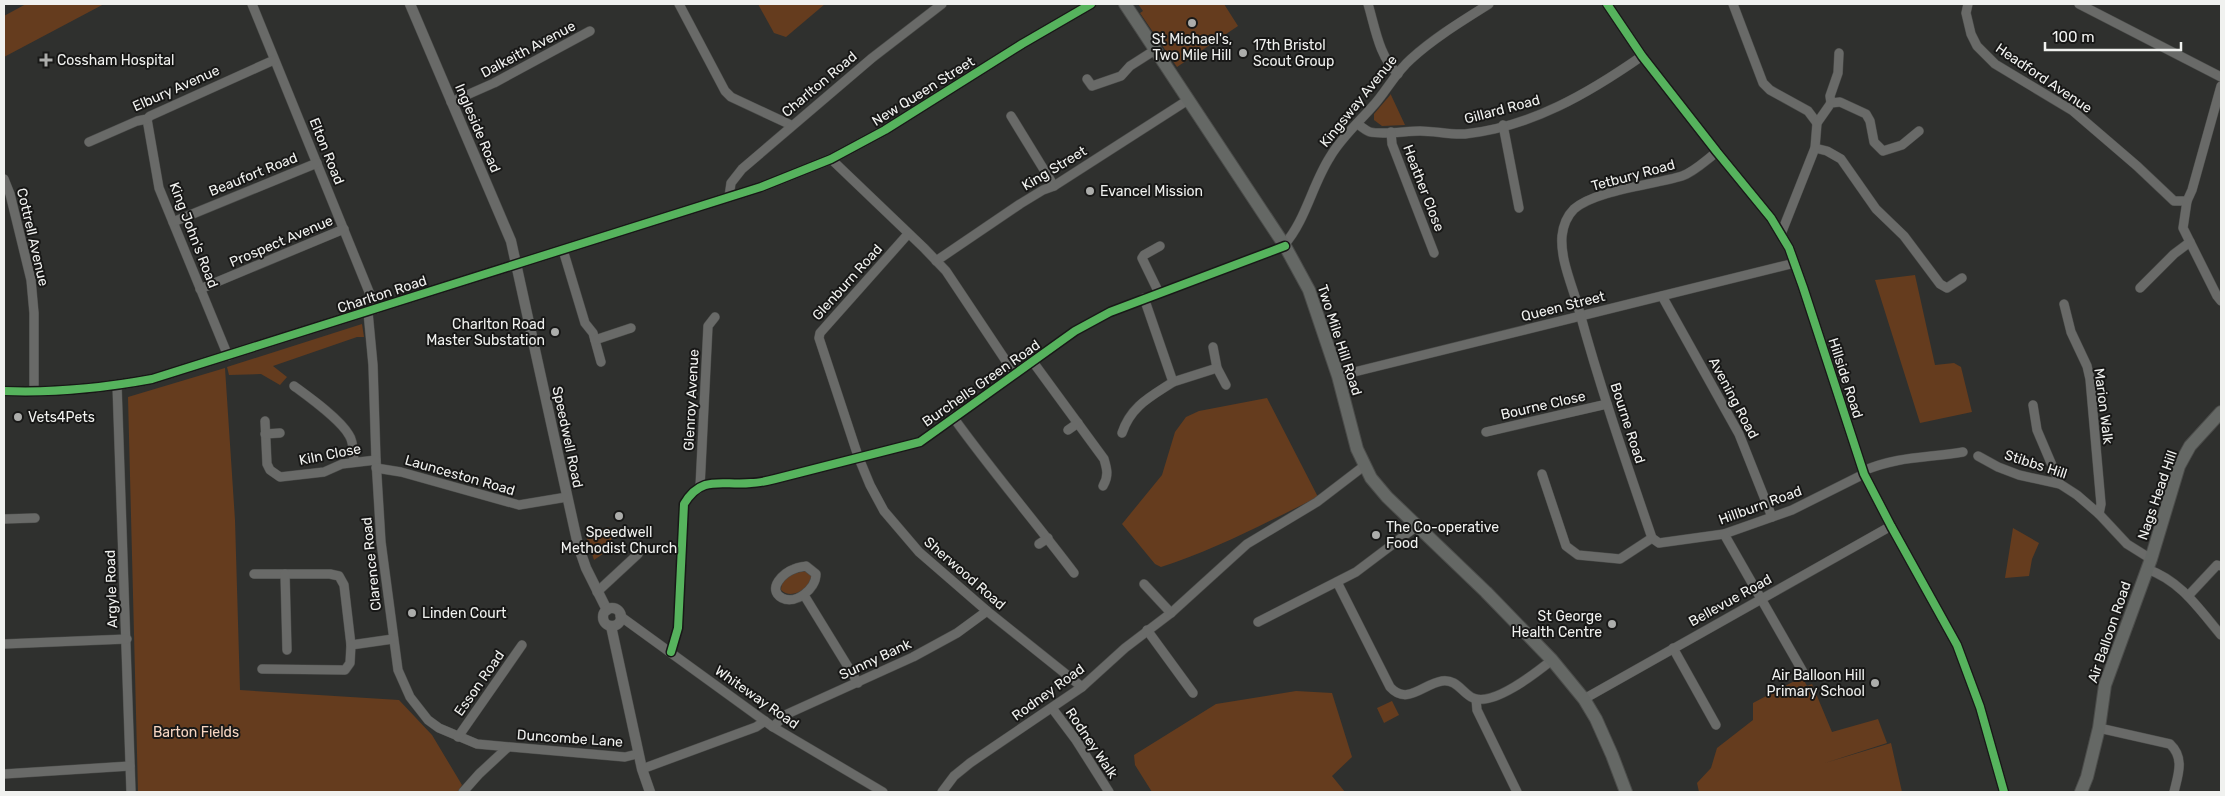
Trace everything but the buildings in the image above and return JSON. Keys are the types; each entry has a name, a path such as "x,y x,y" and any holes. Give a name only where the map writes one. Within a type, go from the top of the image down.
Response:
{"main road":[{"name":"Two Mile Hill Road","path":"1125,4 1285,246 1308,290 1338,376 1357,449 1364,466 1386,497 1552,660 1584,699 1596,719 1626,792"},
{"name":"Nags Head Hill","path":"2149,564 2180,466 2190,446 2221,412"},
{"name":"Air Balloon Road","path":"2081,792 2087,777 2099,728 2105,685 2149,564"}],"street":[{"name":"Elton Road","path":"252,4 344,229 372,310"},
{"name":"Ingleside Road","path":"410,4 511,241 518,264"},
{"path":"678,4 725,91 731,97 791,125"},
{"name":"Charlton Road","path":"729,197 731,184 742,169 791,125 942,4"},
{"name":"New Queen Street","path":"760,187 831,158 886,130 1022,44 1091,4"},
{"path":"1368,4 1385,57 1390,67 1398,74"},
{"name":"Kingsway Avenue","path":"1285,246 1294,234 1321,171 1331,155 1409,60 1439,36 1489,4"},
{"name":"Hillside Road","path":"1607,4 1642,56 1717,152 1760,203 1781,234 1795,263 1863,472 1957,645 1980,707 2004,792"},
{"path":"1733,4 1762,83 1770,90 1808,111 1817,123"},
{"name":"Headford Avenue","path":"1968,4 1966,13 1971,34 1977,46 1995,64 2073,111 2138,166 2174,201 2187,200"},
{"path":"2079,4 2221,77"},
{"name":"Dalkeith Avenue","path":"451,102 494,84 590,31"},
{"path":"1087,78 1092,86 1121,76 1130,66 1155,50"},
{"path":"1781,234 1814,148 1817,123 1831,103 1830,96 1838,72 1839,53"},
{"name":"Gillard Road","path":"1357,124 1370,132 1424,131 1464,134 1503,125 1527,119 1597,88 1642,56"},
{"name":"Elbury Avenue","path":"89,142 137,121 147,119 274,60"},
{"path":"2221,86 2187,200 2183,228 2221,301"},
{"name":"King Street","path":"936,261 1020,204 1043,190 1054,186 1188,100"},
{"path":"1831,103 1840,102 1866,114 1870,121 1874,142 1883,151 1902,145 1919,131"},
{"path":"1011,116 1054,186"},
{"name":"King John's Road","path":"147,119 160,188 228,356"},
{"path":"1503,125 1519,208"},
{"name":"Heather Close","path":"1391,132 1392,144 1434,253"},
{"path":"1814,148 1828,151 1841,159 1876,209 1904,236 1940,284 1947,288 1951,287 1962,278"},
{"name":"Tetbury Road","path":"1580,315 1563,254 1562,237 1565,223 1572,211 1582,204 1604,196 1685,175 1717,152"},
{"path":"831,158 936,261 961,292 1014,373"},
{"name":"Beaufort Road","path":"173,222 317,164"},
{"name":"Cottrell Avenue","path":"4,179 10,194 31,280 34,313 34,392"},
{"name":"Charlton Road","path":"4,391 34,392 117,386 152,379 760,187"},
{"name":"Prospect Avenue","path":"200,289 344,229"},
{"name":"Glenburn Road","path":"858,456 819,338 820,333 908,234"},
{"path":"2140,288 2174,254 2190,242"},
{"path":"1159,293 1142,258 1160,246"},
{"name":"Burchells Green Road","path":"700,486 708,483 750,483 775,479 858,456 920,442 952,417 1075,331 1110,312 1285,246"},
{"path":"563,250 585,323 593,333 602,362"},
{"name":"Queen Street","path":"1338,376 1795,263"},
{"name":"Speedwell Road","path":"518,264 566,497 578,545 597,592 607,610 604,620 611,626 646,782"},
{"name":"Avening Road","path":"1662,296 1739,434 1772,517"},
{"path":"1144,298 1173,382"},
{"name":"Marion Walk","path":"2064,304 2071,332 2087,366 2090,379 2101,504 2099,514"},
{"name":"Clarence Road","path":"372,310 376,464 381,542 398,670 410,697 428,720 439,728 458,738 477,744 507,748"},
{"name":"Bourne Road","path":"1580,315 1607,404 1652,538"},
{"name":"Glenroy Avenue","path":"700,486 708,326 715,317"},
{"path":"595,340 631,328"},
{"path":"1213,347 1217,368 1226,386"},
{"path":"1033,362 1104,459 1108,470 1107,480 1103,486"},
{"path":"1122,433 1127,419 1135,409 1173,382 1217,368"},
{"name":"Argyle Road","path":"117,386 131,792"},
{"path":"294,386 349,433 352,441 354,461"},
{"name":"Bourne Close","path":"1486,432 1607,404"},
{"path":"2033,405 2036,430 2060,484"},
{"path":"952,417 1074,573"},
{"name":"Kiln Close","path":"265,421 267,464 270,470 280,477 324,472 354,461 376,464"},
{"path":"1068,430 1078,423"},
{"path":"265,434 280,432"},
{"path":"1863,472 1883,462 1963,452"},
{"name":"Sherwood Road","path":"858,456 884,510 900,532 919,552 987,611 1082,687"},
{"name":"Stibbs Hill","path":"1978,456 2019,476 2060,484 2077,495 2099,514 2127,544 2188,596 2221,635"},
{"name":"Launceston Road","path":"376,464 519,505 566,497"},
{"name":"Rodney Road","path":"942,792 954,776 970,763 1082,687 1148,630 1171,613 1247,544 1317,502 1364,466"},
{"name":"Hillburn Road","path":"1652,538 1659,543 1724,534 1792,510 1863,472"},
{"path":"1542,474 1566,546 1578,555 1620,559 1652,538"},
{"path":"671,652 678,628 684,504 691,491 700,486"},
{"path":"4,519 35,518"},
{"path":"1258,622 1356,572 1417,526"},
{"name":"Bellevue Road","path":"1584,699 1891,526"},
{"path":"1724,534 1803,672"},
{"path":"1039,544 1048,538"},
{"path":"597,592 638,554"},
{"path":"2188,596 2217,565 2221,566"},
{"path":"806,566 816,574 816,580 804,594 792,599 782,598 776,592 776,586 780,578 787,572 806,566"},
{"path":"254,574 330,574 340,576 344,585 351,645 350,664 345,670 262,669"},
{"path":"285,574 287,650"},
{"path":"1337,582 1390,687 1394,692 1405,696 1435,683 1449,681 1460,686 1476,699 1488,698 1530,678 1552,660"},
{"path":"1144,584 1171,613"},
{"path":"804,594 858,683"},
{"path":"607,610 615,609 620,616 618,623 611,626"},
{"name":"Sunny Bank","path":"773,727 785,715 913,657 949,637 987,611"},
{"name":"Whiteway Road","path":"620,616 773,727 883,792"},
{"path":"1148,630 1193,693"},
{"path":"4,644 127,639"},
{"path":"351,645 393,639"},
{"name":"Esson Road","path":"458,738 522,645"},
{"path":"1673,648 1716,725"},
{"name":"Speedwell Road","path":"625,690 633,755 650,792"},
{"path":"1476,699 1477,710 1517,792"},
{"name":"Rodney Walk","path":"1052,708 1076,740 1109,792"},
{"path":"642,769 756,727 765,721"},
{"path":"2099,728 2170,744 2175,748 2179,759 2175,792"},
{"name":"Duncombe Lane","path":"463,792 478,774 507,748 625,757 633,755"},
{"path":"4,774 130,766"}],"green space":[{"path":"26,4 104,4 4,57 4,16"},
{"path":"758,4 825,4 786,37 774,33"},
{"path":"1138,4 1224,4 1238,26 1177,67 1140,13 1143,11"},
{"path":"1391,94 1405,125 1382,126 1374,120 1374,114"},
{"path":"1915,275 1935,365 1954,363 1961,367 1972,412 1920,423 1875,280"},
{"path":"362,324 364,337 357,337 273,366 287,377 280,385 261,374 229,375 227,367"},
{"name":"Barton Fields","path":"225,368 235,520 240,690 399,700 432,735 462,785 458,792 138,792 128,397"},
{"path":"1267,398 1318,497 1241,535 1201,552 1161,567 1155,564 1122,524 1162,475 1175,432 1186,417 1199,411"},
{"path":"609,527 613,547 594,560 585,533"},
{"path":"2013,528 2039,543 2032,559 2029,576 2005,578"},
{"path":"805,571 812,576 811,581 804,589 790,594 781,590 786,579 793,574"},
{"path":"1802,677 1807,686 1812,684 1832,732 1878,719 1887,743 1825,763 1891,743 1902,792 1699,792 1697,783 1711,768 1717,748 1753,720 1753,703"},
{"path":"1296,691 1332,693 1352,757 1332,776 1345,792 1152,792 1135,765 1134,755 1216,704"},
{"path":"1392,701 1399,715 1384,723 1377,708"}],"cycle path":[{"path":"4,391 78,389 152,379 761,187 831,159 885,130 1022,44 1091,4"},
{"path":"1607,4 1642,56 1771,218 1789,248 1864,474 1957,645 1980,707 2004,792"},
{"path":"671,652 678,628 684,504 698,488 713,483 757,483 920,442 1075,331 1110,312 1285,246"}],"place":[{"name":"St Michael's, Two Mile Hill","path":"1192,23"},
{"name":"17th Bristol Scout Group","path":"1243,53"},
{"name":"Cossham Hospital","path":"46,60"},
{"name":"Evancel Mission","path":"1090,191"},
{"name":"Charlton Road Master Substation","path":"555,332"},
{"name":"Vets4Pets","path":"18,417"},
{"name":"Speedwell Methodist Church","path":"619,516"},
{"name":"The Co-operative Food","path":"1376,535"},
{"name":"Linden Court","path":"412,613"},
{"name":"St George Health Centre","path":"1612,624"},
{"name":"Air Balloon Hill Primary School","path":"1875,683"}]}
